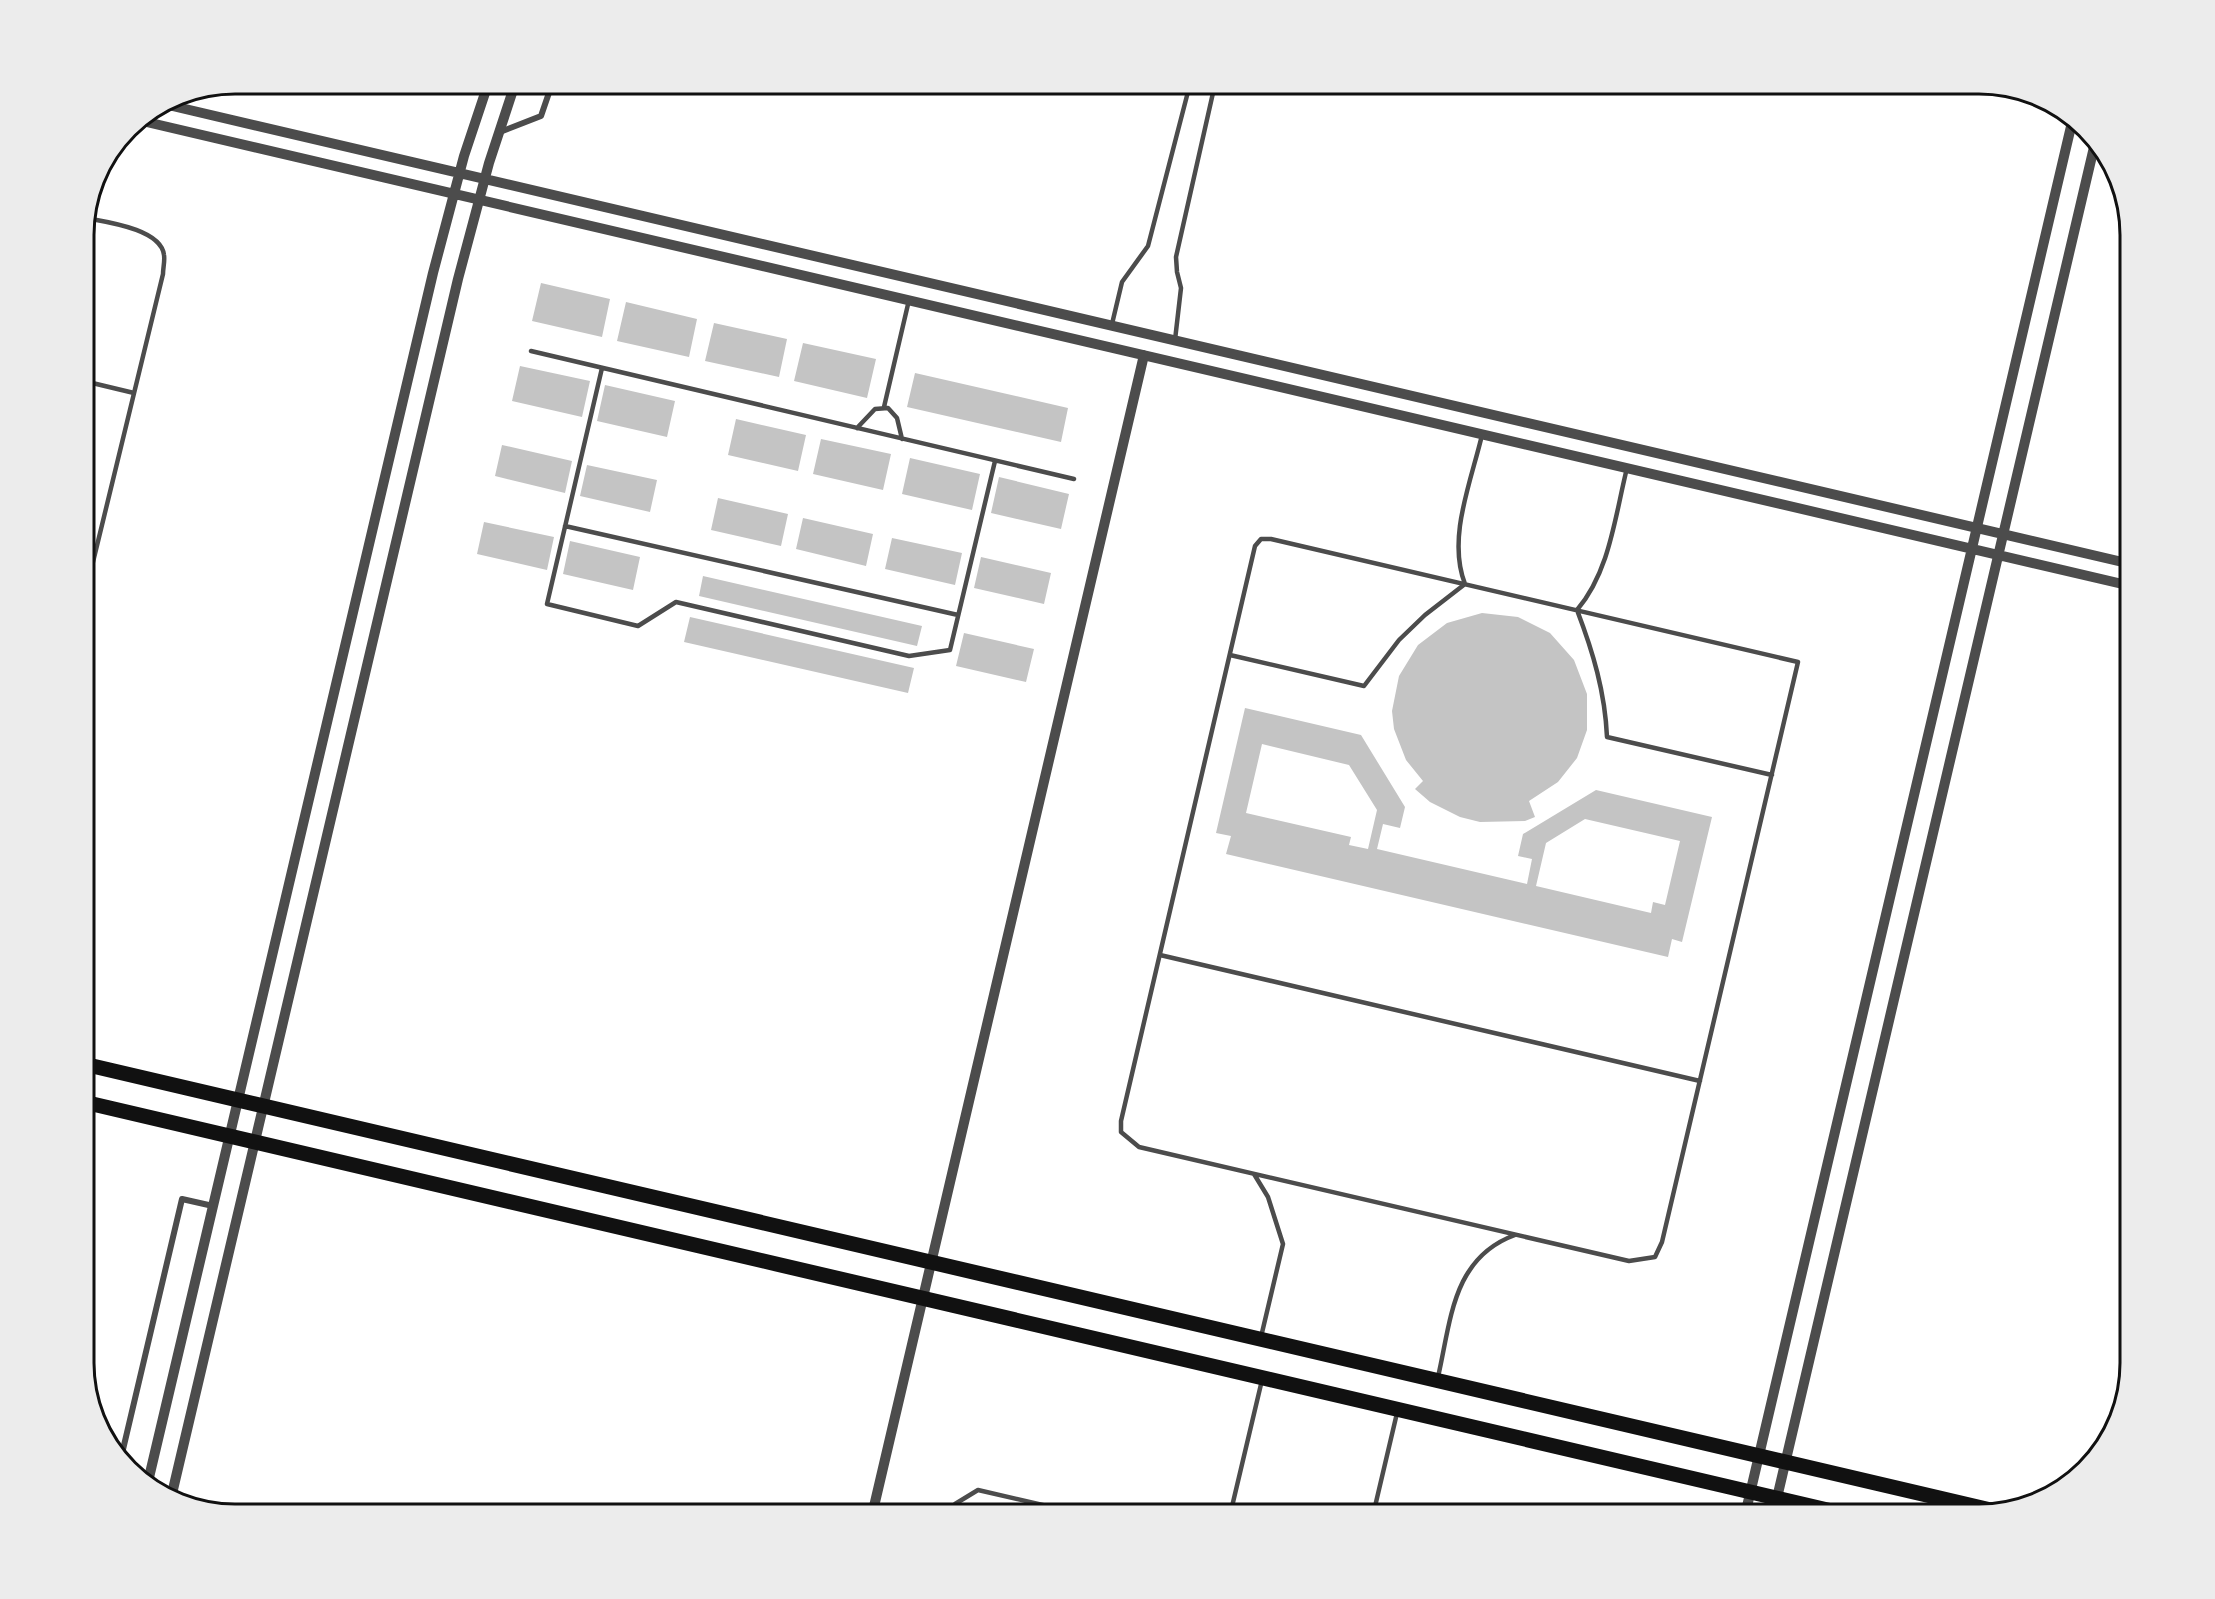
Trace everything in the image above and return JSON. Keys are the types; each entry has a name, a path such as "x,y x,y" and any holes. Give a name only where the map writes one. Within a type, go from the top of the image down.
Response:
{"main road":[{"path":"95,1067 1965,1504"},
{"path":"95,1105 1802,1504"}],"street":[{"path":"150,1475 459,173 485,94"},
{"path":"173,1490 479,200 512,94"},
{"path":"499,132 541,116 549,94"},
{"path":"177,107 2120,561"},
{"path":"151,123 2120,583"},
{"path":"1748,1504 2070,129"},
{"path":"1775,1504 2093,152"},
{"path":"875,1504 1144,355"},
{"path":"123,1448 182,1199 213,1206"}],"lane":[{"path":"1112,325 1122,282 1148,246 1187,94"},
{"path":"1175,340 1181,288 1176,257 1213,94"},
{"path":"95,554 163,274 164,254 157,242 139,230 96,220"},
{"path":"884,407 909,300"},
{"path":"531,351 1074,480"},
{"path":"602,368 547,604 638,626 676,602 909,656 950,650 995,461"},
{"path":"95,384 134,393"},
{"path":"857,428 868,413 884,407 893,412 902,439"},
{"path":"1466,584 1458,557 1459,537 1482,434"},
{"path":"1577,610 1594,587 1604,564 1627,468"},
{"path":"565,526 958,615"},
{"path":"1261,539 1271,539 1577,610 1798,662 1662,1242 1655,1257 1629,1261 1138,1147 1121,1132 1121,1121 1255,546 1261,539"},
{"path":"1230,655 1364,686 1399,640 1466,584"},
{"path":"1577,610 1595,657 1606,710 1607,736 1772,775"},
{"path":"1160,955 1700,1081"},
{"path":"1254,1174 1268,1197 1282,1244 1260,1338"},
{"path":"1437,1380 1461,1281 1488,1248 1516,1235"},
{"path":"1233,1504 1262,1378"},
{"path":"1376,1504 1398,1409"},
{"path":"955,1504 978,1490 1038,1504"}],"building":[{"path":"541,283 610,299 602,337 532,321"},
{"path":"626,302 697,319 689,357 617,341"},
{"path":"714,323 787,339 779,377 705,361"},
{"path":"803,343 876,359 867,398 794,381"},
{"path":"520,366 590,381 582,417 512,401"},
{"path":"915,373 1068,408 1061,442 907,407"},
{"path":"605,385 675,401 667,437 597,421"},
{"path":"736,419 806,435 798,471 728,455"},
{"path":"821,439 891,454 883,490 813,474"},
{"path":"502,445 572,461 565,493 495,476"},
{"path":"910,458 980,474 972,510 902,494"},
{"path":"587,465 657,480 650,512 580,496"},
{"path":"999,477 1069,494 1061,529 991,513"},
{"path":"718,498 788,514 781,546 711,530"},
{"path":"803,518 873,534 866,566 796,549"},
{"path":"484,522 554,537 547,570 477,554"},
{"path":"892,538 962,553 955,585 885,569"},
{"path":"570,541 640,557 633,590 563,574"},
{"path":"981,557 1051,573 1044,604 974,588"},
{"path":"703,576 922,626 917,646 699,596"},
{"path":"1482,613 1518,617 1550,633 1574,660 1587,694 1587,730 1577,758 1558,782 1529,801 1535,817 1525,821 1480,822 1460,817 1430,802 1415,789 1423,781 1406,760 1394,729 1392,711 1399,676 1418,645 1447,623"},
{"path":"690,617 914,668 908,693 684,642"},
{"path":"964,633 1034,649 1026,682 956,666"},
{"path":"1245,708 1361,735 1405,807 1400,828 1383,824 1377,849 1527,884 1532,859 1518,856 1523,834 1596,790 1712,817 1682,942 1672,939 1668,957 1226,854 1231,836 1216,833","holes":["1262,744 1349,765 1377,810 1368,849 1349,845 1351,837 1246,813","1585,819 1680,841 1665,905 1653,902 1651,913 1536,886 1546,843"]}]}
